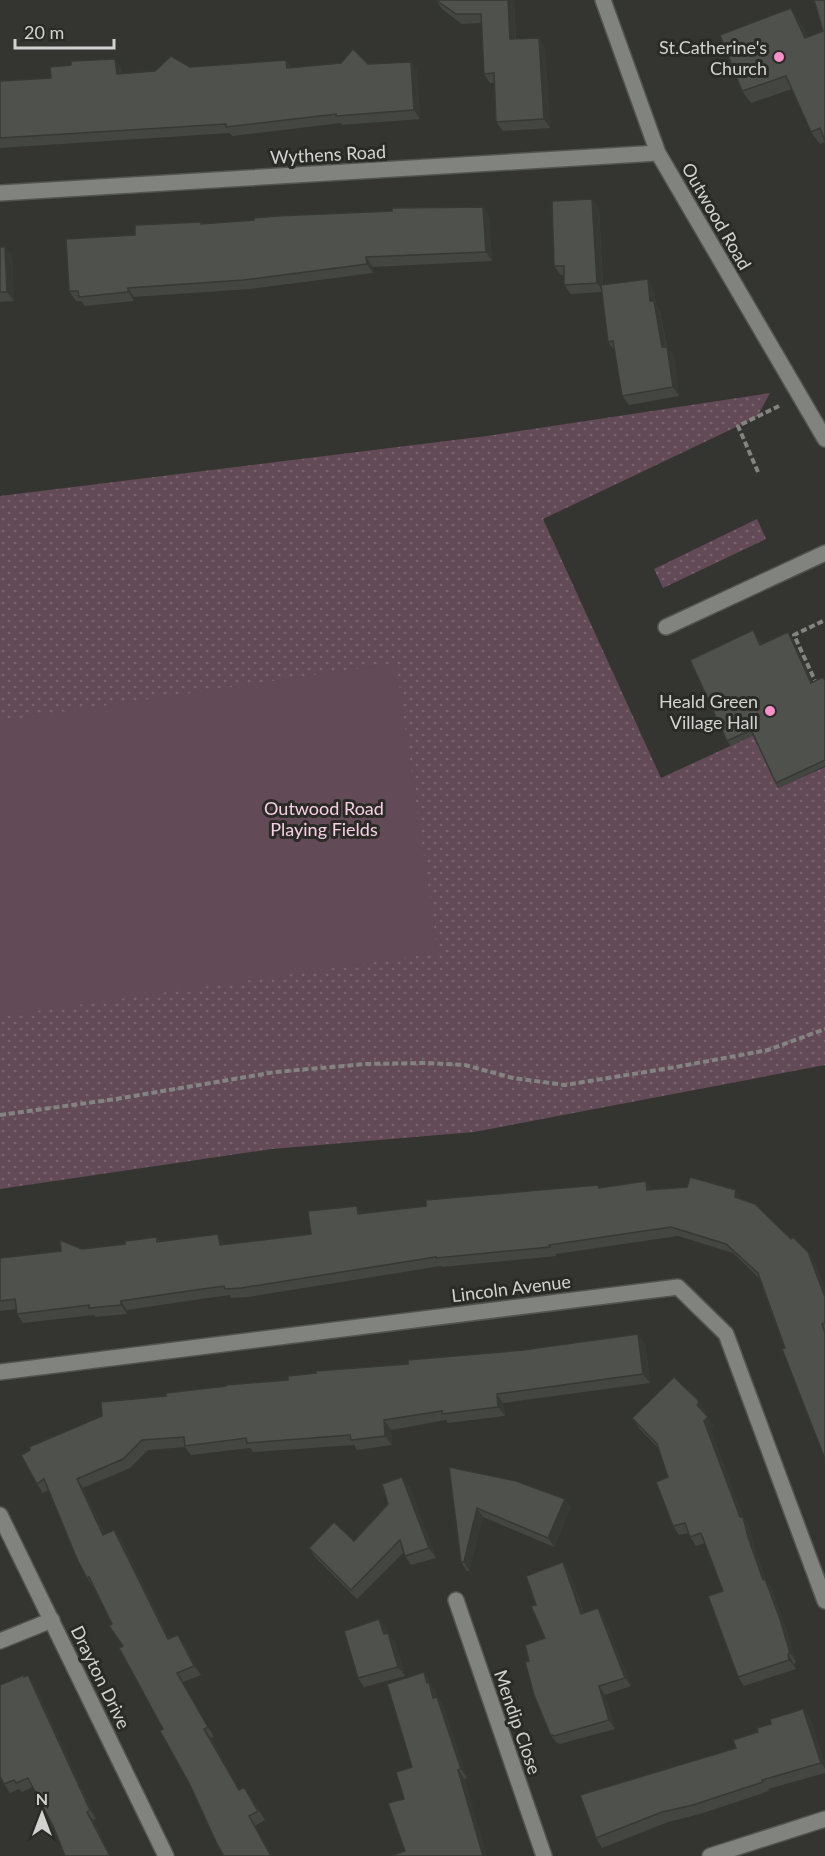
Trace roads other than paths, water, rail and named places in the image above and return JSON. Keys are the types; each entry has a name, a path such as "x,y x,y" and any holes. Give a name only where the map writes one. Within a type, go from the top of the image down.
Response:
{"street":[{"name":"Outwood Road","path":"603,0 658,153 825,439"},
{"name":"Wythens Road","path":"0,193 658,153"},
{"path":"666,627 825,553"},
{"name":"Lincoln Avenue","path":"0,1372 678,1287 726,1334 825,1601"},
{"name":"Drayton Drive","path":"0,1515 166,1856"},
{"name":"Mendip Close","path":"456,1600 544,1856"},
{"path":"0,1641 52,1620"},
{"path":"710,1856 825,1819"}],"place":[{"name":"St.Catherine's Church","path":"779,57"},
{"name":"Heald Green Village Hall","path":"770,711"}],"park label":[{"name":"Outwood Road Playing Fields","path":"324,818"}]}
